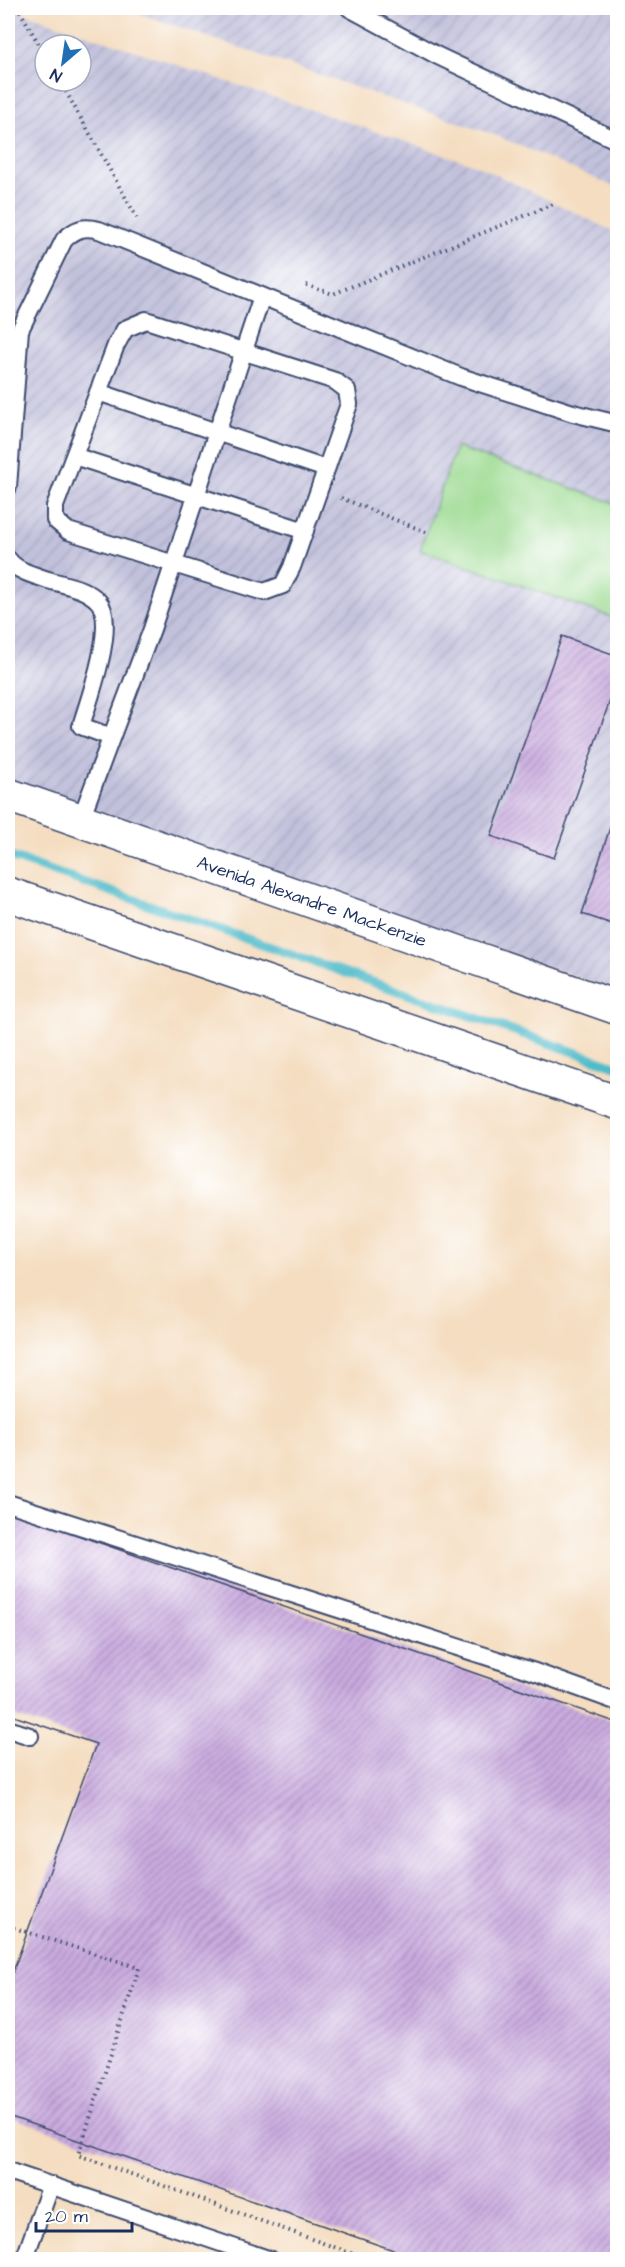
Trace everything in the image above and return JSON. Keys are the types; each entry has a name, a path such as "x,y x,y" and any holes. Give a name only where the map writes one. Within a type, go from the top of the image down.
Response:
{"street":[{"name":"Avenida Alexandre Mackenzie","path":"8,795 618,1008"},
{"path":"8,894 618,1103"}],"lane":[{"path":"349,8 438,56 618,141"},
{"path":"8,487 20,330 64,240 73,231 86,226 460,377 573,413 618,424"},
{"path":"80,821 174,564 262,297"},
{"path":"146,320 245,351 335,381 347,390 349,404 292,567 283,585 264,592 68,531 55,520 55,506 116,345 125,329 146,320"},
{"path":"98,392 326,469"},
{"path":"74,456 305,531"},
{"path":"8,559 26,573 86,592 100,602 106,617 106,635 81,726 111,737"},
{"path":"8,1503 532,1671 618,1702"},
{"path":"8,1729 30,1736"},
{"path":"8,2171 272,2259"},
{"path":"24,2259 51,2186"}],"path":[{"path":"20,11 33,34"},
{"path":"67,93 138,219"},
{"path":"301,283 333,294 556,203"},
{"path":"338,497 426,532"},
{"path":"8,1926 139,1968 78,2155 370,2259"}],"shaded area":[{"path":"8,8 82,33 33,33 33,93 93,93 93,37 478,166 617,233 617,991 8,780"},
{"path":"123,8 617,8 617,188 495,135"}],"green space":[{"path":"456,447 617,504 617,619 420,550"}],"building":[{"path":"562,636 618,656 618,678 554,858 491,836"},
{"path":"618,806 618,926 582,914"},
{"path":"8,1511 618,1723 618,2260 422,2260 8,2116 8,1985 96,1744 8,1714"}],"waterway":[{"path":"8,856 618,1067"}]}
